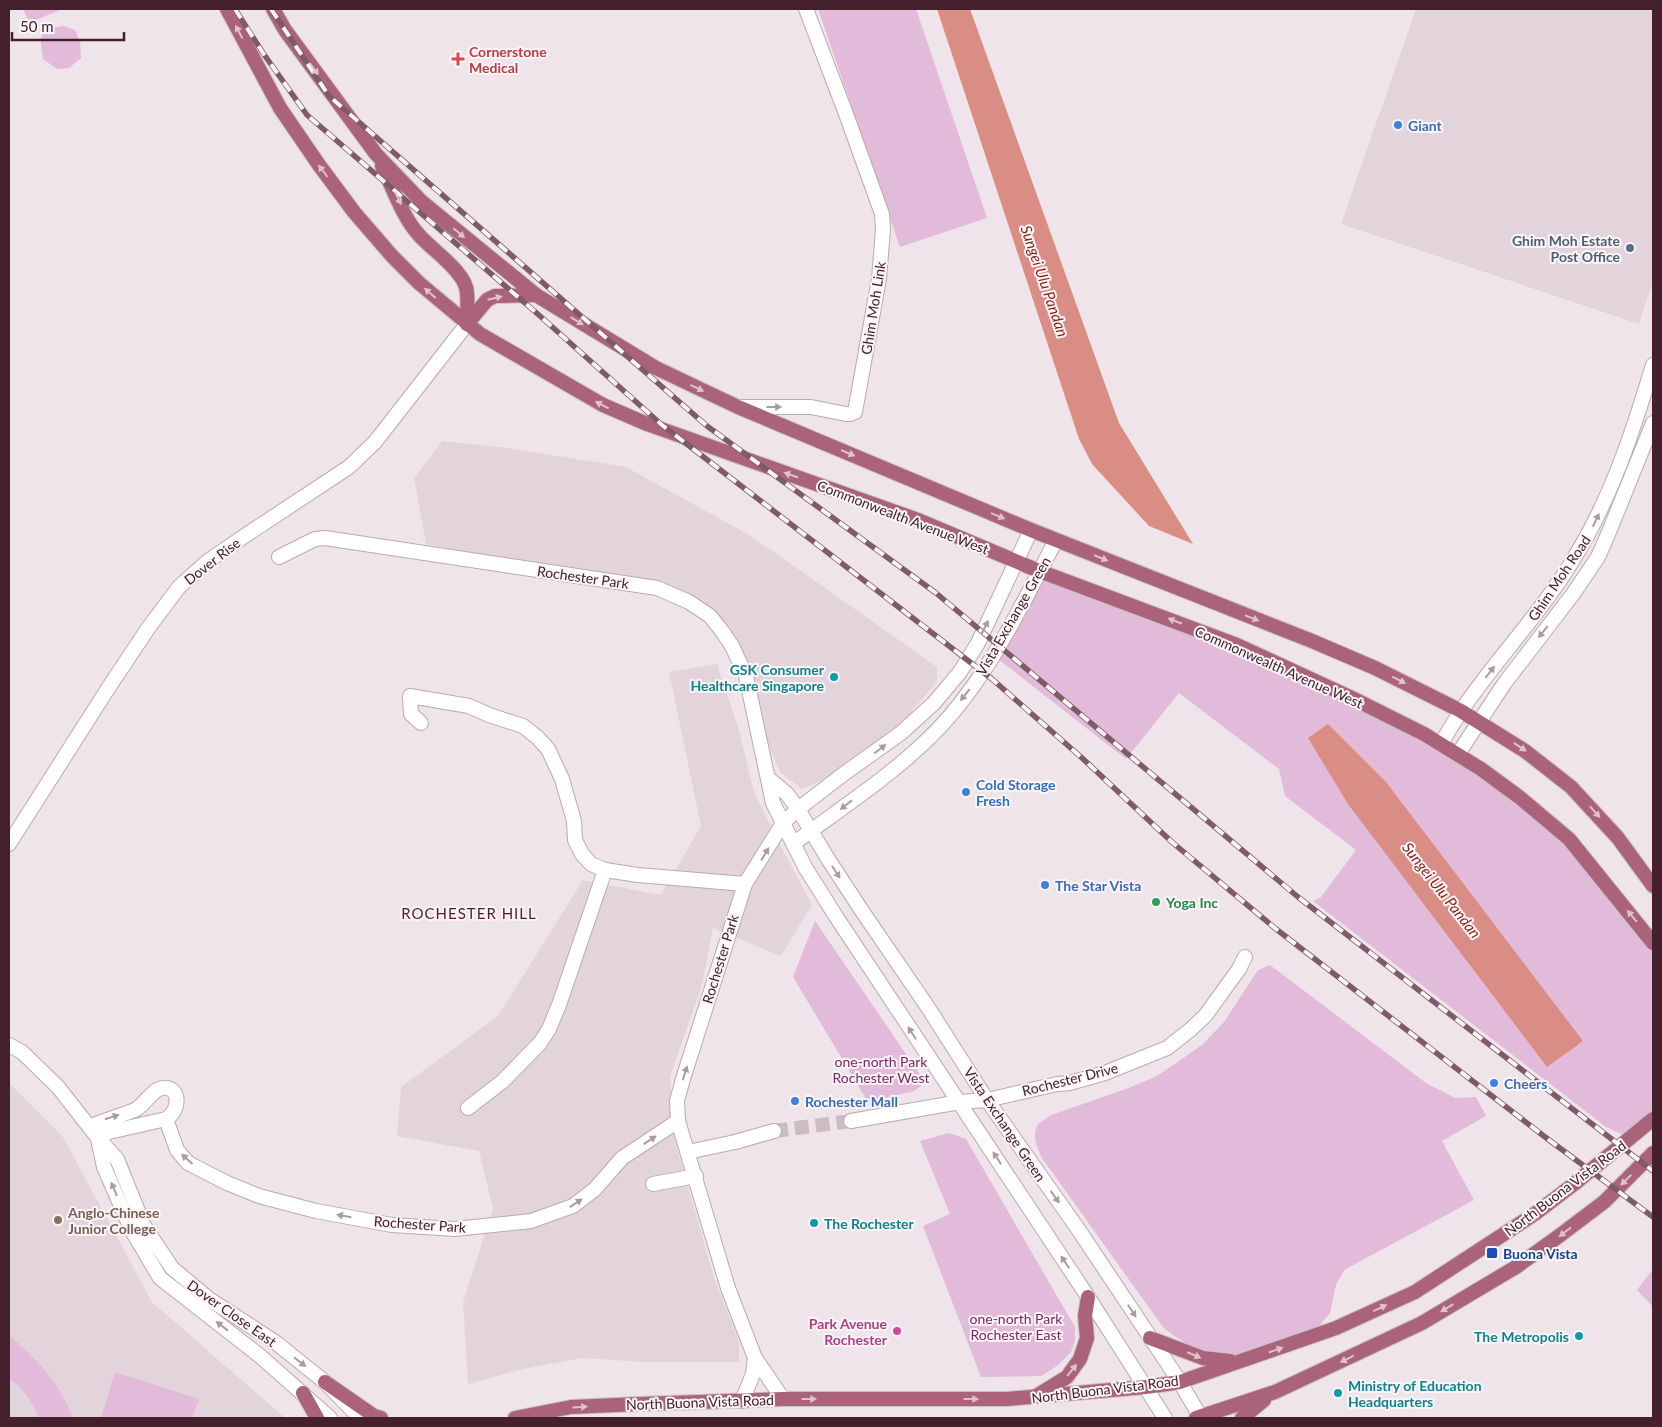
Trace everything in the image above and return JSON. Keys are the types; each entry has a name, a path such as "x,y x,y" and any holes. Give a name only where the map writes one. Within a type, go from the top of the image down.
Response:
{"main road":[{"name":"Commonwealth Avenue West","path":"227,9 280,108 348,204 392,256 419,283 467,324 520,358 603,405 629,417 918,520 1040,571 1237,645 1352,698 1441,744 1519,797 1569,839 1653,943"},
{"path":"273,9 285,30 376,154 422,202 536,296 656,368 738,407 1031,530 1312,641 1374,668 1461,711 1525,751 1571,787 1618,838 1653,886"},
{"path":"376,154 410,222 418,234 463,281 468,292 467,324"},
{"path":"467,324 487,300 495,296 536,296"},
{"name":"North Buona Vista Road","path":"515,1418 571,1407 783,1400 1033,1398 1180,1382 1336,1328 1415,1292 1536,1213 1653,1120"},
{"name":"North Buona Vista Road","path":"1199,1418 1275,1392 1422,1323 1516,1267 1559,1236 1604,1202 1653,1153"},
{"path":"1033,1398 1066,1377 1080,1359 1087,1338 1086,1316 1088,1297"},
{"path":"1150,1338 1203,1358 1215,1361 1241,1361"},
{"path":"325,1382 374,1416 381,1418"},
{"path":"1242,1418 1275,1392"},
{"path":"303,1393 317,1418"}],"street":[{"name":"Ghim Moh Link","path":"738,407 811,407 846,414 853,413 856,407 880,279 882,214 831,71 806,9"},
{"name":"Dover Rise","path":"9,844 106,690 178,587 208,561 349,467 375,442 467,324"},
{"name":"Ghim Moh Road","path":"1441,744 1461,711 1553,592 1590,532 1628,447 1653,365"},
{"name":"Ghim Moh Road","path":"1458,754 1478,721 1515,668 1573,594 1598,557 1653,423"},
{"name":"Vista Exchange Green","path":"1031,530 978,643 960,672 934,703 901,733 798,809 783,823 793,844 835,915 1088,1297 1165,1418"},
{"name":"Rochester Park","path":"279,557 316,539 325,538 657,588 689,602 710,616 732,646 746,676 773,803 783,823 745,884 683,1079 677,1101 678,1121 728,1288 755,1358 783,1400"},
{"name":"Vista Exchange Green","path":"793,844 925,742 946,720 975,683 993,655 1056,540"},
{"path":"421,723 411,714 410,696 469,706 488,715 523,726 538,738 555,763 564,784 574,821 575,840 582,854 591,864 605,870 638,875 745,884"},
{"path":"768,778 787,794 798,809"},
{"name":"Vista Exchange Green","path":"798,809 832,866 928,1006 987,1100 1078,1229 1180,1382 1199,1418"},
{"path":"468,1108 503,1081 540,1043 549,1029 605,870"},
{"name":"Rochester Drive","path":"852,1121 960,1102 987,1100 1105,1074 1167,1048 1190,1030 1205,1016 1239,969 1245,957"},
{"name":"Dover Close East","path":"9,1045 22,1052 58,1087 117,1160 144,1226 172,1268 209,1299 275,1342 325,1382 360,1418"},
{"path":"90,1126 135,1110 158,1090 166,1088 173,1091 178,1101 172,1116 109,1132 98,1138"},
{"name":"Rochester Park","path":"166,1119 177,1150 188,1163 227,1183 259,1196 306,1208 392,1225 455,1229 531,1221 573,1206 595,1190 622,1158 678,1121"},
{"path":"688,1152 774,1131"},
{"name":"Dover Close East","path":"98,1138 104,1167 131,1229 160,1278 260,1356 330,1418"},
{"path":"653,1184 696,1176"},
{"path":"742,1401 753,1374 755,1358"}],"shaded area":[{"path":"1416,9 1653,9 1653,281 1639,324 1341,224"},
{"path":"442,441 508,448 626,467 749,535 794,566 937,667 937,682 891,735 845,770 802,789 780,772 768,744 751,678 713,614 663,589 426,544 414,478"},
{"path":"717,664 738,727 754,792 812,905 781,956 713,928 702,985 670,1077 675,1141 714,1278 739,1341 739,1362 643,1362 583,1358 523,1369 468,1384 463,1303 493,1209 479,1151 397,1136 401,1087 498,1016 583,880 661,895 701,826 669,672"},
{"name":"Anglo-Chinese Junior College","path":"9,1083 63,1137 152,1302 285,1418 9,1418"}],"green space":[{"path":"23,9 62,9 29,23"},
{"path":"818,9 916,9 987,218 900,247"},
{"path":"64,26 75,30 80,42 81,58 69,68 57,69 43,59 41,39 45,32 50,29"},
{"path":"1039,571 1139,608 1424,734 1569,839 1653,943 1653,1120 1632,1139 1606,1127 1313,901 1321,897 1356,850 1285,796 1279,769 1179,693 1126,759 993,655"},
{"name":"one-north Park Rochester West","path":"815,921 921,1076 923,1082 914,1091 868,1102 793,977"},
{"path":"1270,965 1426,1083 1455,1098 1476,1097 1486,1116 1442,1141 1474,1200 1344,1270 1336,1285 1330,1313 1317,1329 1238,1356 1227,1356 1207,1352 1189,1345 1163,1327 1042,1158 1035,1134 1037,1125 1051,1115 1157,1076 1203,1044 1224,1022 1258,970"},
{"name":"one-north Park Rochester East","path":"949,1133 966,1139 1075,1327 1075,1341 1071,1352 1057,1366 1041,1376 981,1377 923,1226 950,1214 920,1141"},
{"path":"1653,1269 1653,1307 1637,1290"},
{"path":"9,1336 47,1372 68,1406 73,1418 39,1418 27,1396 19,1386 9,1379"},
{"path":"115,1372 199,1399 192,1418 101,1418"}],"water":[{"name":"Sungei Ulu Pandan","path":"937,9 970,9 1119,423 1193,544 1149,526 1092,464 1079,439"},
{"name":"Sungei Ulu Pandan","path":"1328,724 1386,782 1583,1041 1547,1067 1348,804 1308,738"}],"tunnel":[{"path":"774,1131 851,1121"}],"railway":[{"path":"235,9 263,53 307,115 540,316 662,425 992,679 1081,757 1173,843 1276,929 1549,1140 1653,1217"},
{"path":"271,9 329,96 707,426 936,593 1298,897 1653,1171"}],"place":[{"name":"Cornerstone Medical","path":"458,59"},
{"name":"Giant","path":"1398,125"},
{"name":"Ghim Moh Estate Post Office","path":"1630,248"},
{"name":"GSK Consumer Healthcare Singapore","path":"834,677"},
{"name":"Cold Storage Fresh","path":"966,792"},
{"name":"The Star Vista","path":"1045,885"},
{"name":"Yoga Inc","path":"1156,902"},
{"name":"Cheers","path":"1494,1083"},
{"name":"Rochester Mall","path":"795,1101"},
{"name":"Anglo-Chinese Junior College","path":"58,1220"},
{"name":"The Rochester","path":"814,1223"},
{"name":"Buona Vista","path":"1492,1253"},
{"name":"Park Avenue Rochester","path":"897,1331"},
{"name":"The Metropolis","path":"1579,1336"},
{"name":"Ministry of Education Headquarters","path":"1338,1393"}],"district":[{"name":"ROCHESTER HILL","path":"469,913"}]}
